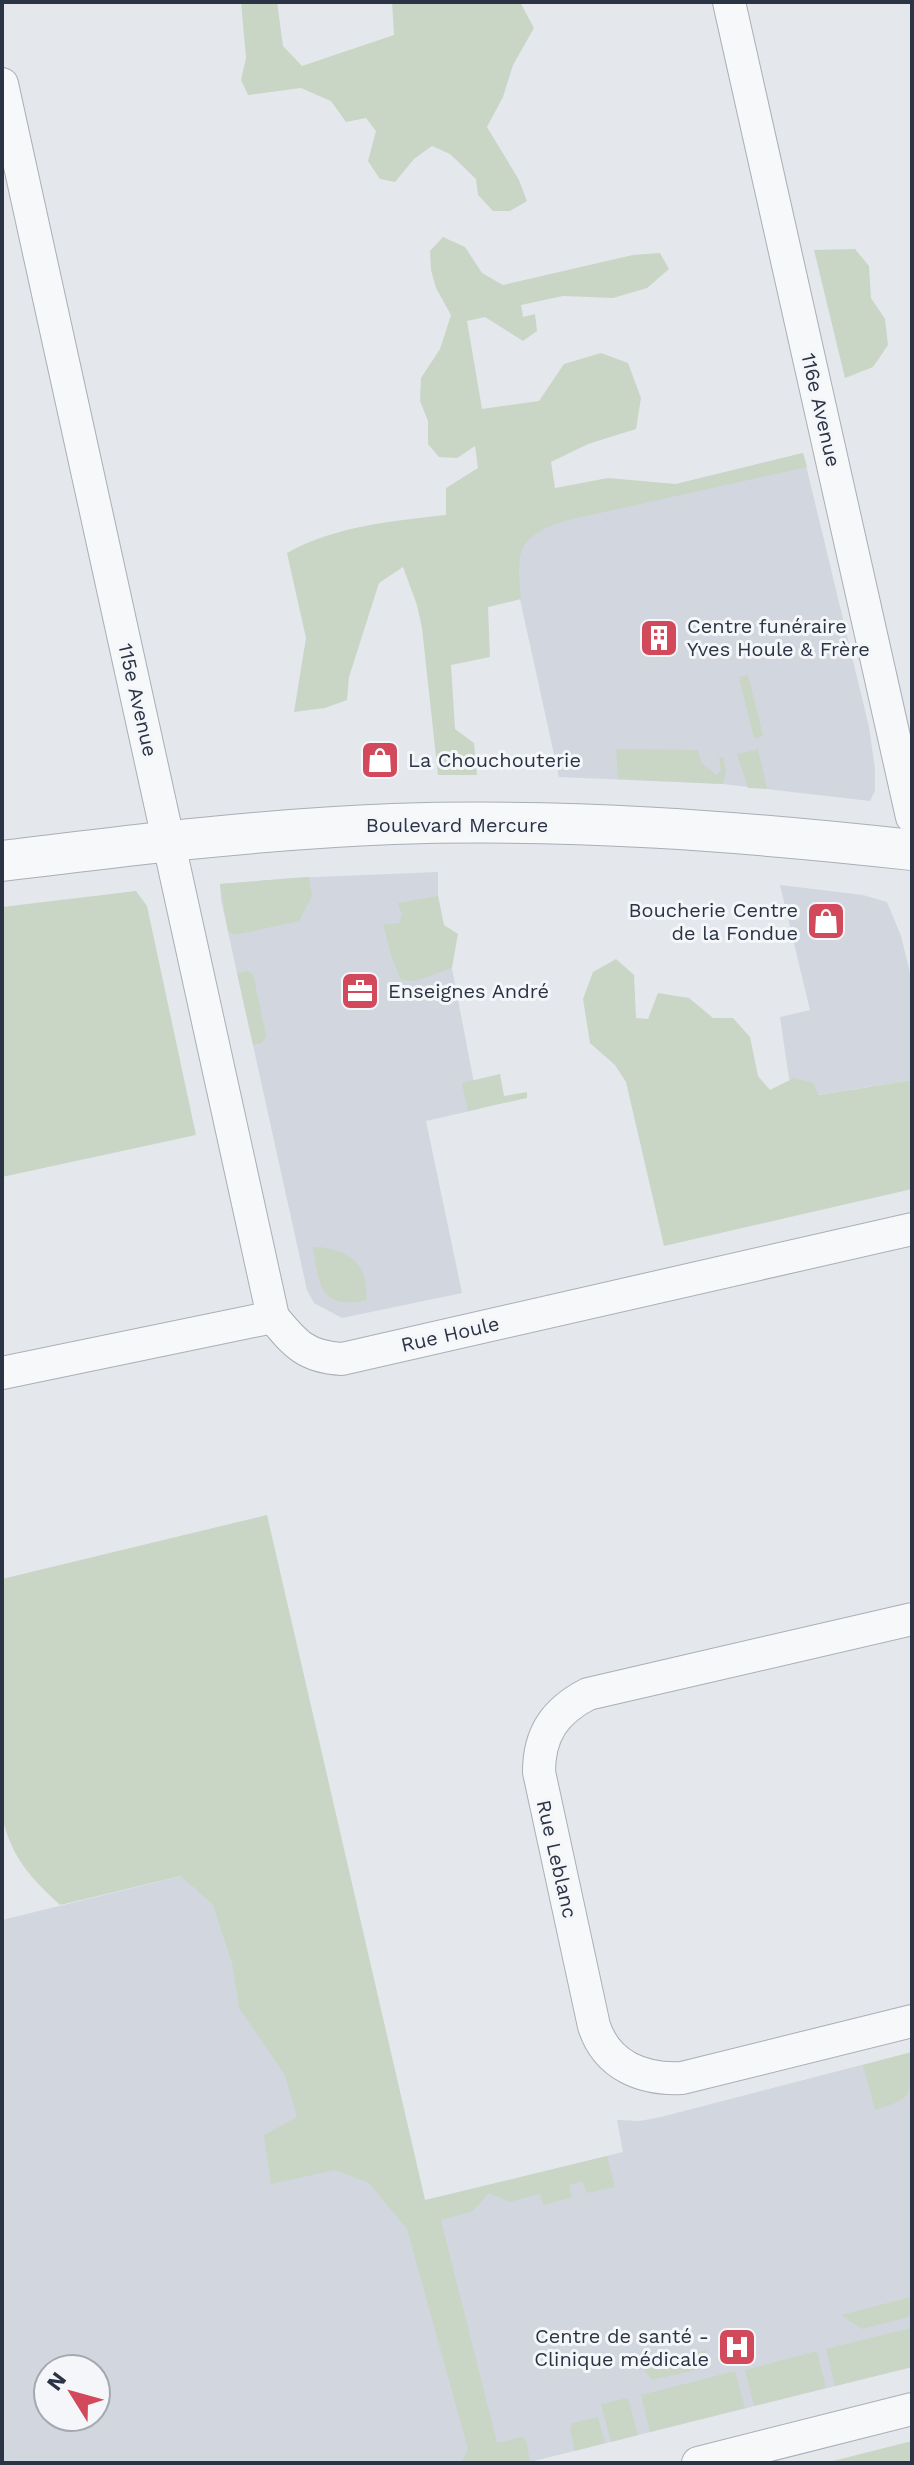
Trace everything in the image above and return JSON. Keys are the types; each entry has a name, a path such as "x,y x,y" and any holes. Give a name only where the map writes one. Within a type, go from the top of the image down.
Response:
{"street":[{"name":"116e Avenue","path":"729,2 912,817"},
{"name":"115e Avenue","path":"2,84 273,1317"},
{"name":"Boulevard Mercure","path":"2,861 170,841 339,827 469,823 656,828 912,850"},
{"name":"Rue Houle","path":"273,1317 302,1349 319,1358 342,1359 912,1229"},
{"path":"2,1373 273,1317"},
{"name":"Rue Leblanc","path":"912,1619 588,1694 566,1708 548,1727 539,1754 539,1772 594,2026 598,2039 615,2061 651,2077 682,2078 912,2021"},
{"path":"698,2463 912,2409"}],"shaded area":[{"path":"803,453 869,727 875,769 875,791 870,801 723,784 559,777 503,522"},
{"path":"438,872 438,896 479,1109 426,1121 462,1293 342,1318 314,1303 307,1290 220,884"},
{"path":"780,885 863,895 887,902 901,936 912,981 912,1080 792,1099 780,1017 810,1010"},
{"path":"182,1876 213,1905 369,1960 425,2201 623,2152 617,2120 640,2121 661,2117 912,2052 912,2367 526,2463 2,2463 2,1920"}],"green space":[{"path":"241,2 277,2 283,46 302,66 394,35 392,2 520,2 534,28 513,65 503,97 487,127 519,180 527,201 510,211 493,211 478,195 476,179 450,154 432,146 414,159 395,182 380,179 368,161 376,131 366,118 346,122 331,101 301,88 248,95 241,80 246,58"},
{"path":"443,237 465,247 482,273 503,285 633,255 660,253 669,269 647,288 613,298 563,296 521,305 523,317 535,314 537,331 523,341 485,317 467,321 482,409 539,401 564,364 601,353 628,363 641,398 636,429 588,444 551,462 555,488 608,478 676,484 803,453 807,467 568,520 529,539 520,556 521,599 488,607 490,657 451,665 455,729 474,743 477,775 438,775 422,628 403,567 379,583 349,677 347,700 325,708 294,712 306,638 287,553 344,531 446,515 446,488 478,468 475,446 457,458 439,457 428,444 428,421 420,401 421,378 440,349 451,315 436,288 431,270 430,251"},
{"path":"855,249 869,266 871,298 885,319 888,345 873,367 845,378 814,250"},
{"path":"748,675 761,737 754,738 739,677"},
{"path":"756,747 767,789 748,788 737,754 756,750"},
{"path":"616,749 698,750 701,762 716,775 721,770 719,758 723,757 726,771 723,784 618,779"},
{"path":"309,877 312,896 299,921 235,935 228,931 220,884"},
{"path":"136,891 147,906 196,1135 2,1177 2,907"},
{"path":"438,896 444,925 458,934 452,968 415,981 401,980 383,924 399,923 402,914 398,903"},
{"path":"616,959 634,975 636,1018 648,1019 658,993 689,998 713,1018 733,1018 750,1037 758,1076 770,1090 794,1078 813,1083 819,1095 912,1080 912,1189 664,1246 626,1082 615,1065 590,1043 583,999 593,972"},
{"path":"247,971 253,974 266,1036 262,1043 253,1045 237,973"},
{"path":"500,1074 504,1096 527,1092 527,1098 468,1111 462,1083"},
{"path":"313,1247 335,1250 354,1260 364,1276 367,1300 351,1302 331,1298 320,1284"},
{"path":"267,1515 425,2200 607,2156 615,2187 587,2193 582,2181 569,2185 572,2197 543,2205 540,2194 509,2202 489,2193 473,2211 441,2220 497,2443 522,2437 526,2440 530,2462 461,2463 468,2449 407,2229 369,2183 335,2170 271,2184 264,2135 297,2117 285,2075 239,2008 232,1963 213,1905 181,1876 60,1905 24,1866 11,1844 2,1817 2,1579"},
{"path":"912,2052 912,2078 908,2093 897,2102 875,2110 863,2065"},
{"path":"911,2297 912,2311 909,2317 862,2329 841,2315"},
{"path":"911,2328 912,2367 835,2386 826,2349"},
{"path":"708,2349 695,2370 652,2380 641,2365"},
{"path":"817,2351 826,2388 754,2406 745,2370"},
{"path":"735,2371 745,2408 650,2432 641,2395"},
{"path":"628,2398 638,2435 611,2442 601,2404"},
{"path":"598,2417 605,2443 575,2451 570,2430 572,2423"},
{"path":"912,2441 912,2463 825,2463"}],"place":[{"name":"Centre funéraire Yves Houle & Frère","path":"659,638"},
{"name":"La Chouchouterie","path":"380,760"},
{"name":"Boucherie Centre de la Fondue","path":"826,921"},
{"name":"Enseignes André","path":"360,991"},
{"name":"Centre de santé - Clinique médicale","path":"737,2347"}]}
